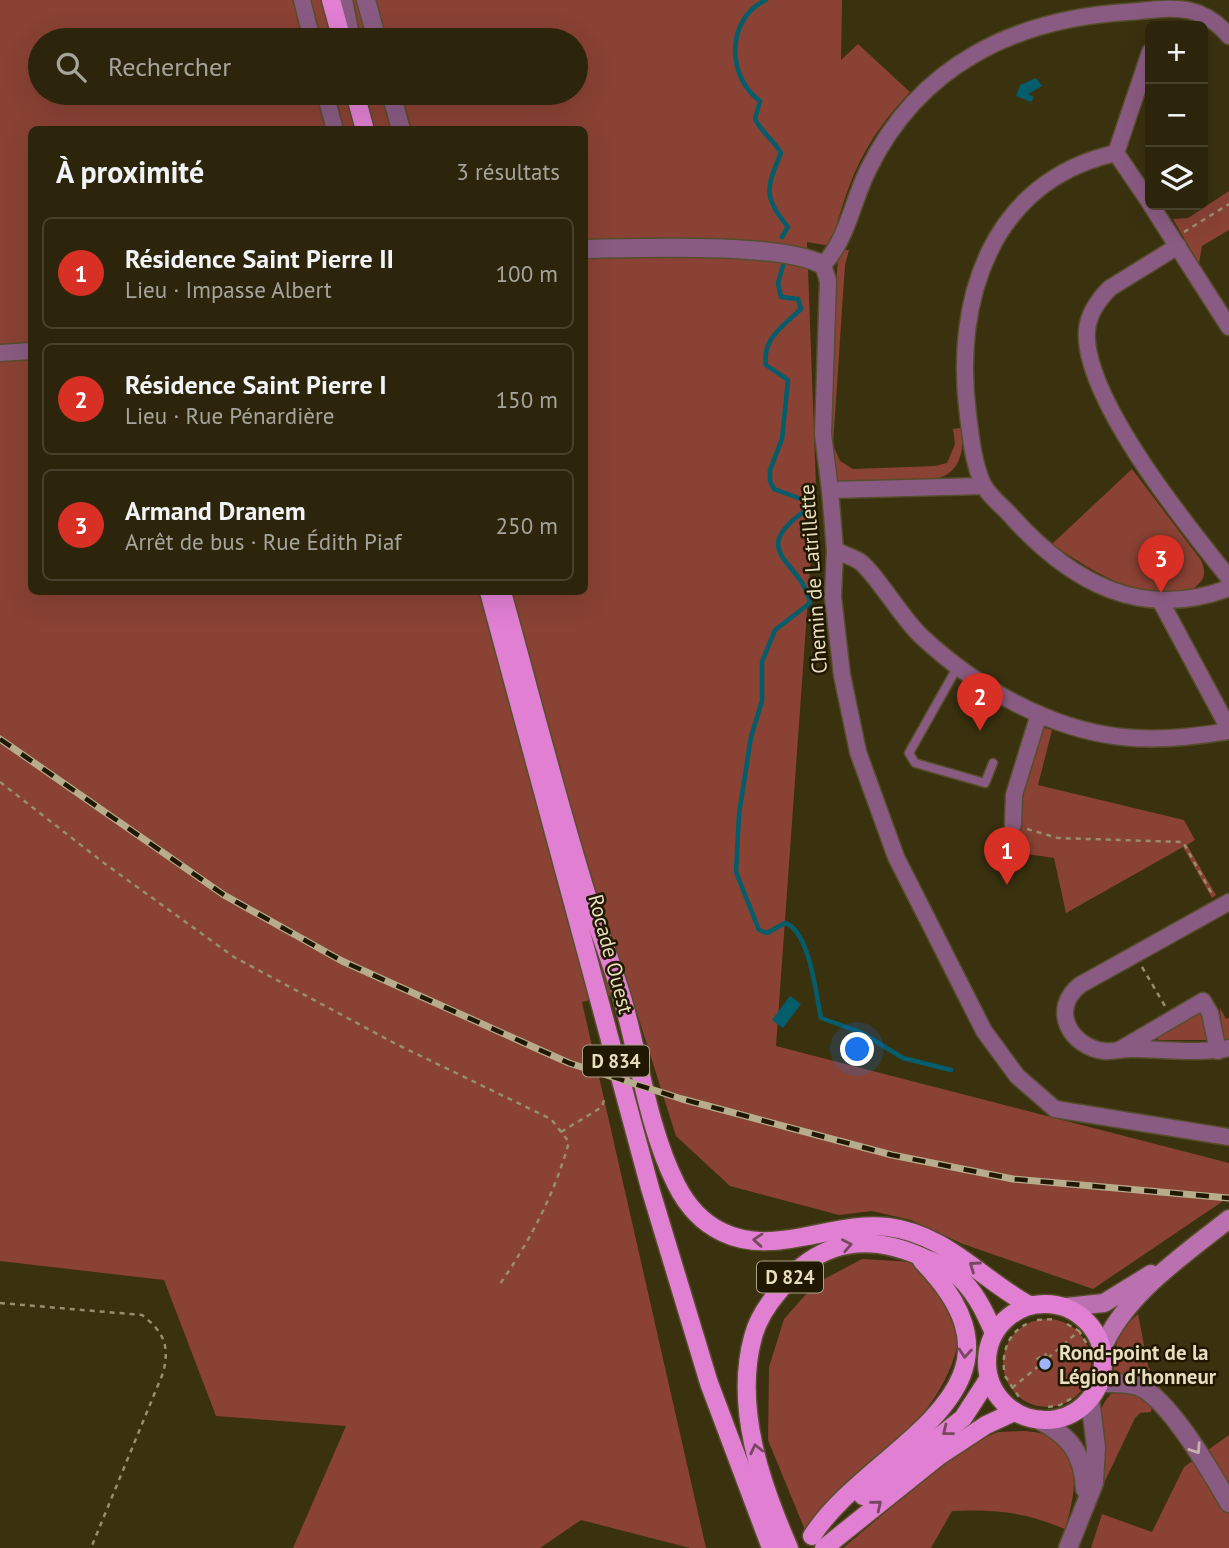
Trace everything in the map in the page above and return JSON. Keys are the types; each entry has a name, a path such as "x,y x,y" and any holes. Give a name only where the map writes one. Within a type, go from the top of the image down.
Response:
{"main road":[{"path":"331,0 339,28"},
{"path":"358,105 364,126"},
{"name":"Rocade Ouest","path":"490,595 657,1213 709,1383 769,1520"},
{"path":"503,595 553,781 623,1000 666,1160 685,1201 708,1224 729,1235 749,1240 785,1240 860,1226 908,1231 954,1251 1004,1292 1029,1305"},
{"path":"1096,1350 1118,1319 1198,1244 1229,1219"},
{"name":"D 824","path":"789,1548 769,1520 747,1410 746,1376 753,1335 768,1304 804,1264 837,1247 866,1242 892,1245 952,1270 970,1287 994,1333"},
{"path":"1066,1307 1104,1303 1198,1244"},
{"path":"818,1542 825,1517 929,1423 949,1401 960,1379 966,1356 960,1310 948,1289 914,1253"},
{"path":"1048,1303 1066,1307 1083,1317 1095,1331 1096,1350 1104,1366 1100,1382 1084,1396 1076,1412 1058,1419 1003,1403 989,1378 987,1355 994,1333 1015,1311 1029,1305 1048,1303"},
{"path":"818,1542 963,1418 989,1378"},
{"path":"797,1548 818,1542 986,1425 1022,1408"},
{"name":"D 834","path":"769,1520 772,1548"}],"street":[{"path":"302,0 309,28"},
{"path":"343,0 349,28"},
{"path":"366,0 374,28"},
{"path":"1162,21 1169,4"},
{"path":"588,249 761,251 796,254 823,265 838,248 867,172 882,143 923,92 947,70 984,47 1020,31 1064,19 1169,4 1185,4 1206,14 1229,36"},
{"path":"1116,153 1145,67"},
{"path":"328,105 334,126"},
{"path":"394,105 400,126"},
{"path":"1116,153 1145,195"},
{"path":"1116,153 1091,159 1056,175 1042,186 1003,228 981,269 965,327 963,374 973,456 983,486 1036,543 1071,570 1121,592 1161,602 1189,600 1229,588"},
{"path":"1155,210 1229,327"},
{"path":"1176,242 1101,297 1087,328 1089,351 1101,386 1138,458 1173,509 1229,579"},
{"name":"Chemin de Latrillette","path":"823,265 828,281 823,434 835,550 833,597 840,662 858,752 896,857 984,1031 1017,1076 1055,1109 1229,1137"},
{"path":"0,353 28,351"},
{"path":"830,490 983,486"},
{"path":"835,550 861,562 900,614 958,666 979,682 1039,715 1087,731 1123,738 1173,738 1229,730 1161,602"},
{"path":"1013,825 1014,795 1039,715"},
{"path":"1121,1049 1203,1001 1224,1049 1104,1051 1077,1037 1066,1024 1063,1012 1068,995 1224,905"},
{"path":"1100,1382 1126,1384 1149,1393 1185,1433 1229,1503"},
{"path":"1068,1548 1094,1483 1096,1447 1084,1396"},
{"path":"1042,1413 1076,1449 1084,1475 1086,1503"}],"lane":[{"path":"958,666 909,752 915,763 985,783 993,763"}],"path":[{"path":"1176,242 1229,204"},
{"path":"0,782 104,863 234,957 394,1043 551,1119 569,1142 556,1185 530,1240 500,1284"},
{"path":"1013,825 1058,838 1183,842 1224,905"},
{"path":"1134,955 1172,1017"},
{"path":"561,1132 602,1107 605,1096"},
{"path":"0,1303 142,1315 158,1327 166,1342 167,1356 163,1373 91,1548"},
{"path":"1022,1408 1004,1373 1003,1359 1014,1333 1038,1319 1052,1319 1079,1331 1096,1350"},
{"path":"1048,1358 1079,1331"},
{"path":"1045,1354 1052,1364 1044,1370 1040,1365 1036,1360 1045,1354"},
{"path":"1012,1388 1040,1365"},
{"path":"1042,1413 1084,1396"}],"shaded area":[{"path":"0,0 842,0 841,60 858,44 910,92 880,128 859,163 831,246 807,242 816,486 776,1046 1229,1163 1229,1197 1093,1289 963,1244 911,1220 872,1211 839,1215 730,1186 676,1136 630,991 582,1002 706,1548 690,1548 581,1520 540,1548 293,1548 346,1426 216,1416 164,1280 0,1261"},
{"path":"1229,191 1229,230 1202,246 1199,264 1173,219 1188,218 1200,210 1208,210 1208,205"},
{"path":"843,250 849,250 845,265 833,445 840,461 853,469 935,466 947,463 955,444 953,429 961,428 960,458 954,469 941,477 898,483 841,484 835,480 830,453 827,398 838,260"},
{"path":"1132,469 1201,560 1204,575 1194,588 1179,594 1160,595 1141,591 1100,574 1052,544"},
{"path":"1043,727 1052,730 1038,785 1184,820 1195,840 1187,845 1216,895 1212,898 1183,847 1066,913 1054,858 1020,853 1020,795"},
{"path":"1220,1008 1226,1019 1229,1018 1229,1040 1222,1040"},
{"path":"1196,1013 1203,1014 1208,1040 1158,1040 1157,1034"},
{"path":"862,1259 914,1262 951,1289 958,1322 958,1342 950,1369 918,1421 873,1469 805,1530 768,1440 769,1367 784,1319 815,1284"},
{"path":"1138,1314 1148,1366 1162,1391 1113,1376 1118,1333"},
{"path":"1047,1319 1064,1322 1078,1332 1088,1346 1091,1363 1088,1380 1078,1394 1064,1404 1047,1407 1030,1404 1016,1394 1006,1380 1003,1363 1006,1346 1016,1332 1030,1322"},
{"path":"1121,1387 1152,1404 1151,1412 1140,1413 1135,1418 1104,1483 1097,1482 1096,1443 1099,1416 1103,1404"},
{"path":"1026,1431 1049,1436 1069,1457 1074,1480 1065,1529 1010,1513 952,1511 931,1548 843,1548 964,1446 998,1432"},
{"path":"1229,1435 1229,1548 1091,1548 1102,1514 1152,1532 1184,1467"}],"water":[{"path":"1036,78 1042,86 1028,94 1034,97 1031,102 1016,96 1020,85"},
{"path":"790,996 801,1004 783,1028 772,1020"}],"waterway":[{"path":"766,0 743,20 735,48 736,63 749,91 760,101 755,119 781,153 772,175 770,192 774,207 788,227 782,237"},
{"path":"782,258 784,262 778,283 781,297 798,299 801,309 781,327 767,348 766,365 788,380 782,439 770,470 770,481 774,489 809,502 809,508 790,523 780,536 778,546 805,588 810,603 775,630 762,662 762,701 751,737 739,814 736,872 759,930 767,933 785,923 794,928 800,938 810,965 821,1018 860,1032 903,1058 951,1070"}],"railway":[{"path":"0,739 224,895 342,961 569,1063 682,1099 892,1155 1013,1179 1229,1198"}],"place":[{"name":"Armand Dranem","path":"1161,593"},
{"name":"Résidence Saint Pierre I","path":"980,731"},
{"name":"Résidence Saint Pierre II","path":"1007,885"},
{"name":"Rond-point de la Légion d'honneur","path":"1045,1364"}]}
